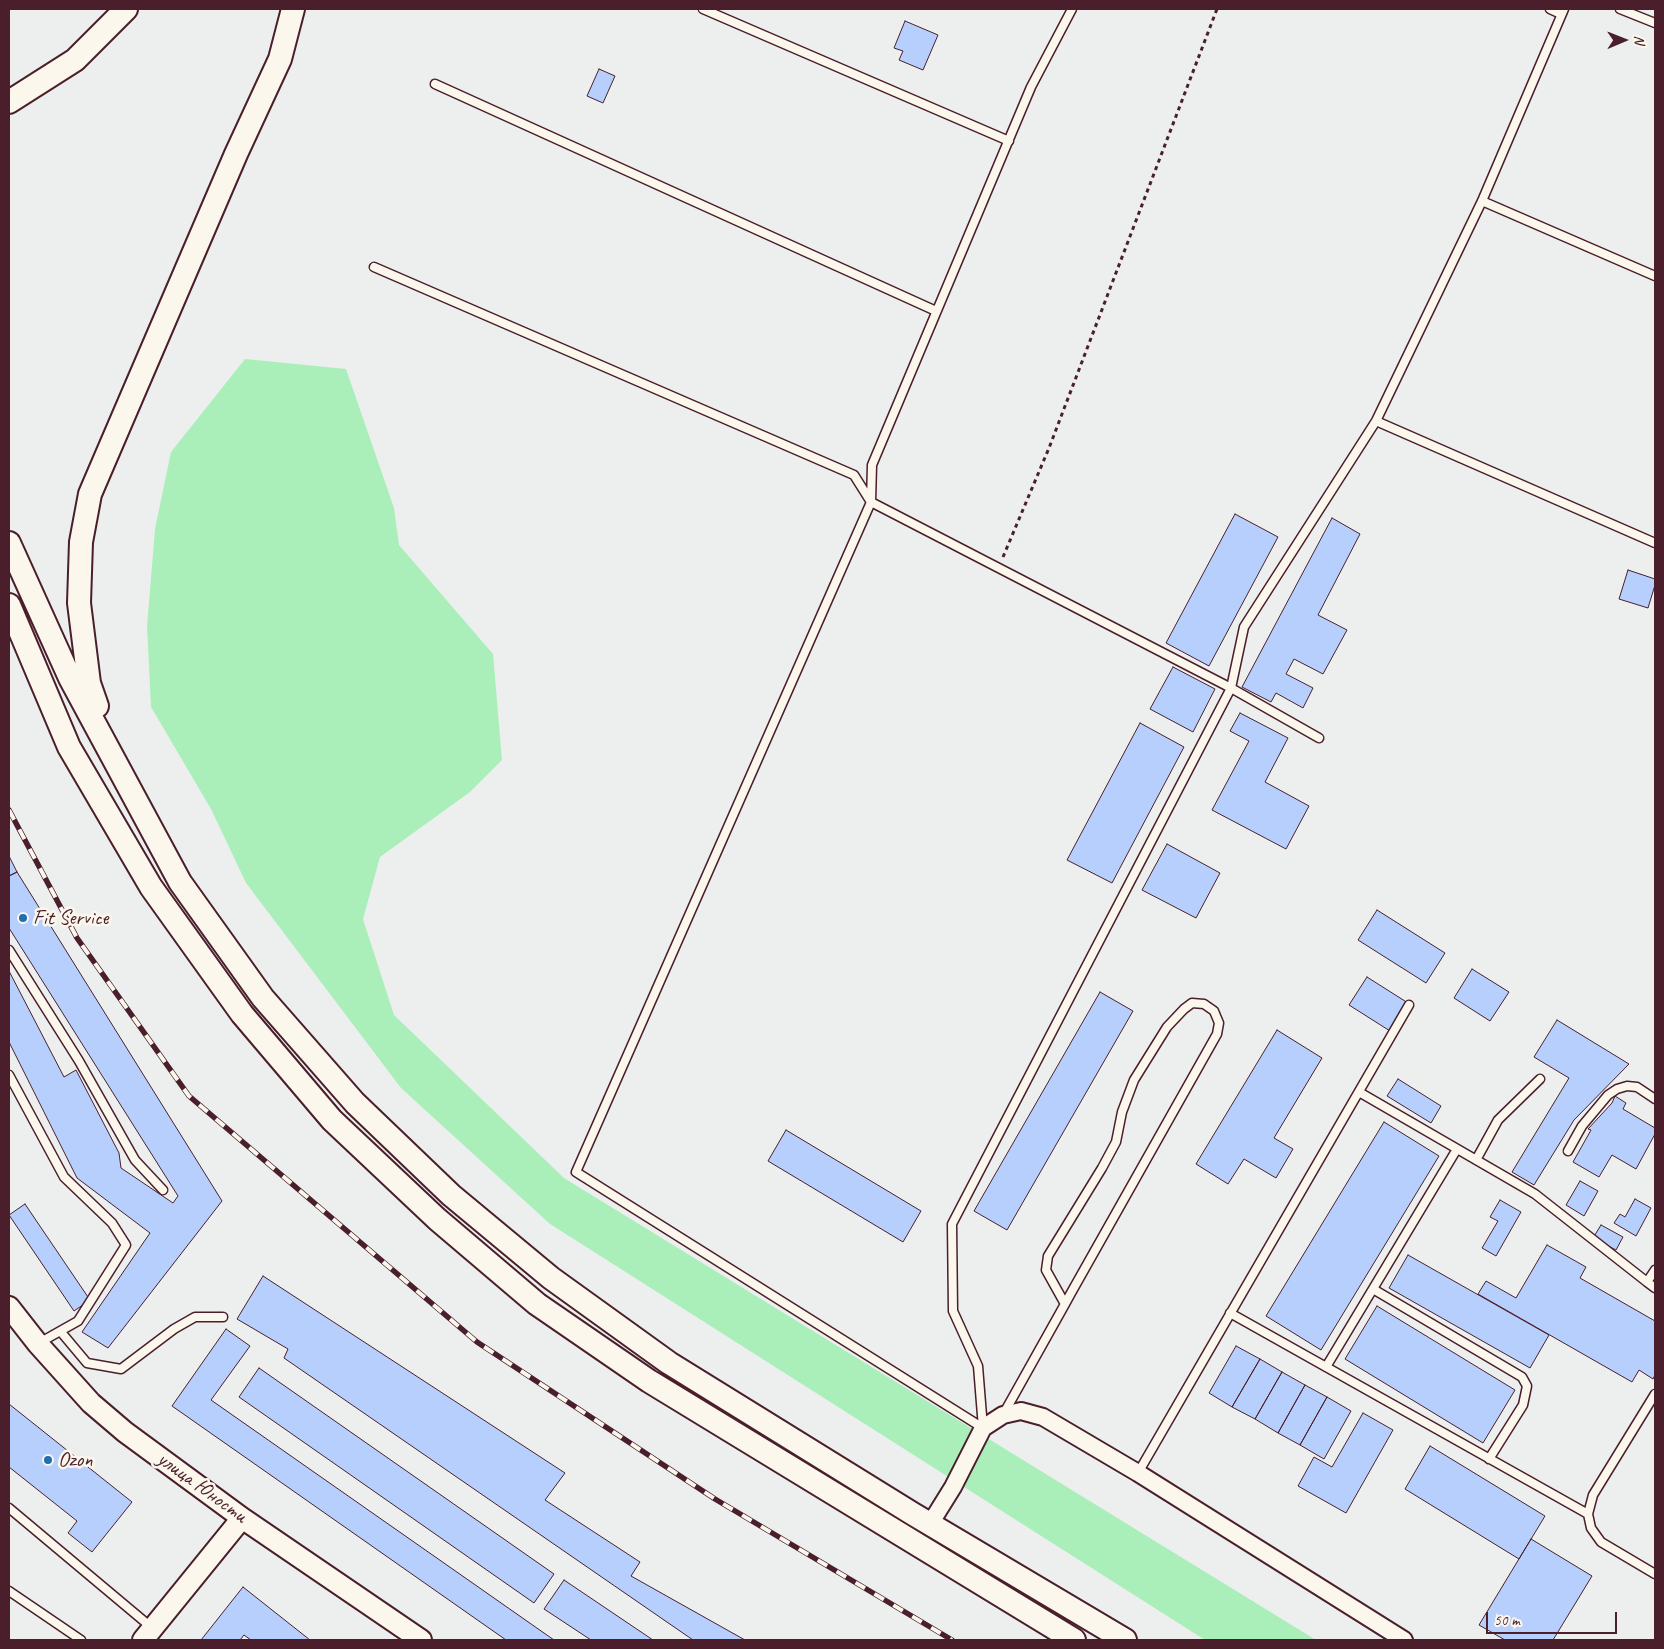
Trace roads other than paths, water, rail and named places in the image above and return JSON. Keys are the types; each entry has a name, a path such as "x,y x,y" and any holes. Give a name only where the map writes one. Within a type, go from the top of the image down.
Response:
{"main road":[{"path":"9,102 75,60 126,9"},
{"path":"123,778 89,683 79,603 81,542 90,494 236,154 280,59 293,9"},
{"path":"9,543 70,678 180,882 263,998 355,1103 451,1195 551,1278 670,1363 930,1524 1125,1640"},
{"path":"9,605 69,748 151,887 242,1014 332,1120 436,1219 537,1304 649,1381 1074,1640"}],"street":[{"name":"улица Юности","path":"9,1307 38,1344 91,1403 125,1432 242,1518 421,1640"},
{"path":"930,1524 953,1487 983,1428 1003,1415 1020,1411 1043,1417 1138,1473 1404,1640"},
{"path":"148,1634 242,1518"}],"lane":[{"path":"702,9 1009,141"},
{"path":"983,1428 576,1172 871,502 872,465 1031,87 1072,9"},
{"path":"983,1428 978,1366 952,1311 952,1224 1231,688 1244,627 1376,421 1482,201 1563,11 1550,9"},
{"path":"1620,9 1655,23"},
{"path":"435,84 936,311"},
{"path":"1482,201 1655,276"},
{"path":"374,266 854,475 871,502 1231,688 1319,738"},
{"path":"1376,421 1655,543"},
{"path":"9,950 78,1061 135,1160 164,1190"},
{"path":"1003,1415 1217,1034 1219,1023 1214,1011 1204,1004 1192,1003 1167,1027 1134,1080 1122,1112 1116,1142 1048,1256 1046,1270 1065,1304"},
{"path":"1138,1473 1409,1005"},
{"path":"9,1076 64,1177 112,1223 126,1245 78,1322 38,1344"},
{"path":"1476,1160 1498,1120 1540,1078"},
{"path":"1568,1151 1582,1126 1608,1094 1617,1088 1626,1086 1637,1088 1655,1099"},
{"path":"1359,1092 1535,1194 1655,1288"},
{"path":"1326,1367 1457,1149"},
{"path":"1647,1282 1655,1270"},
{"path":"1373,1289 1522,1377 1528,1386 1523,1405 1490,1459"},
{"path":"1230,1313 1588,1514"},
{"path":"61,1332 87,1363 121,1369 174,1329 195,1318 223,1318"},
{"path":"1655,1394 1593,1495 1588,1514 1591,1528 1600,1542 1655,1574"},
{"path":"9,1508 148,1634"},
{"path":"9,1591 81,1640"}],"railway":[{"path":"9,810 77,938 189,1096 477,1342 715,1499 952,1640"}],"place":[{"name":"Fit Service","path":"23,918"},
{"name":"Ozon","path":"48,1460"}]}
